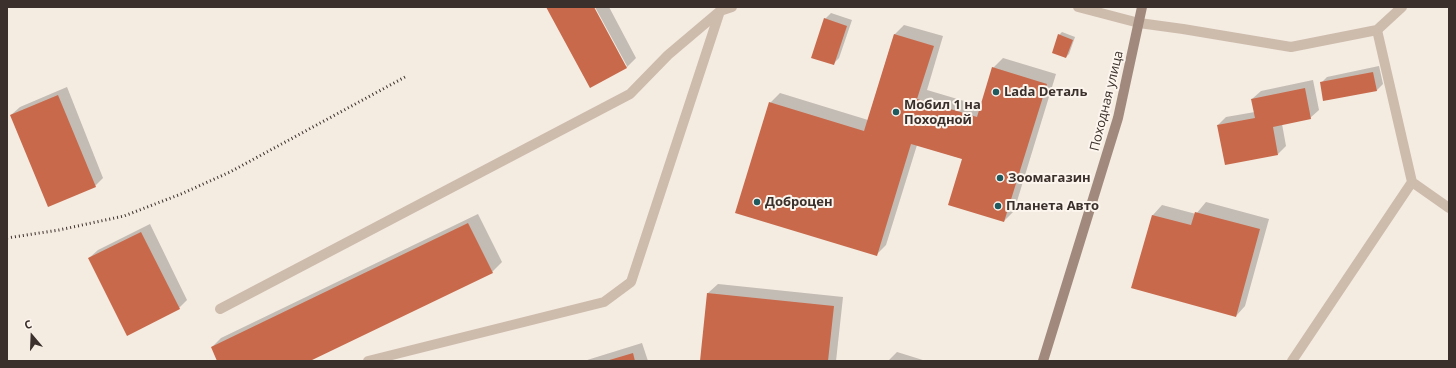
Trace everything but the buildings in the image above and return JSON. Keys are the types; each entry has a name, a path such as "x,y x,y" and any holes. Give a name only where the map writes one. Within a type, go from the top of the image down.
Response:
{"main road":[{"name":"Походная улица","path":"1043,361 1118,118 1142,7"}],"street":[{"path":"220,309 630,94 668,55 720,12 732,7"},
{"path":"1078,7 1139,23 1291,47 1377,30 1402,7"},
{"path":"368,361 604,302 631,282 720,12"},
{"path":"1377,30 1412,182 1449,208"},
{"path":"1292,361 1412,182"}],"railway":[{"path":"7,238 59,230 124,216 181,194 230,172 405,77"}],"place":[{"name":"Lada Dеталь","path":"996,92"},
{"name":"Мобил 1 на Походной","path":"896,112"},
{"name":"Зоомагазин","path":"1000,178"},
{"name":"Доброцен","path":"757,202"},
{"name":"Планета Авто","path":"998,206"}]}
